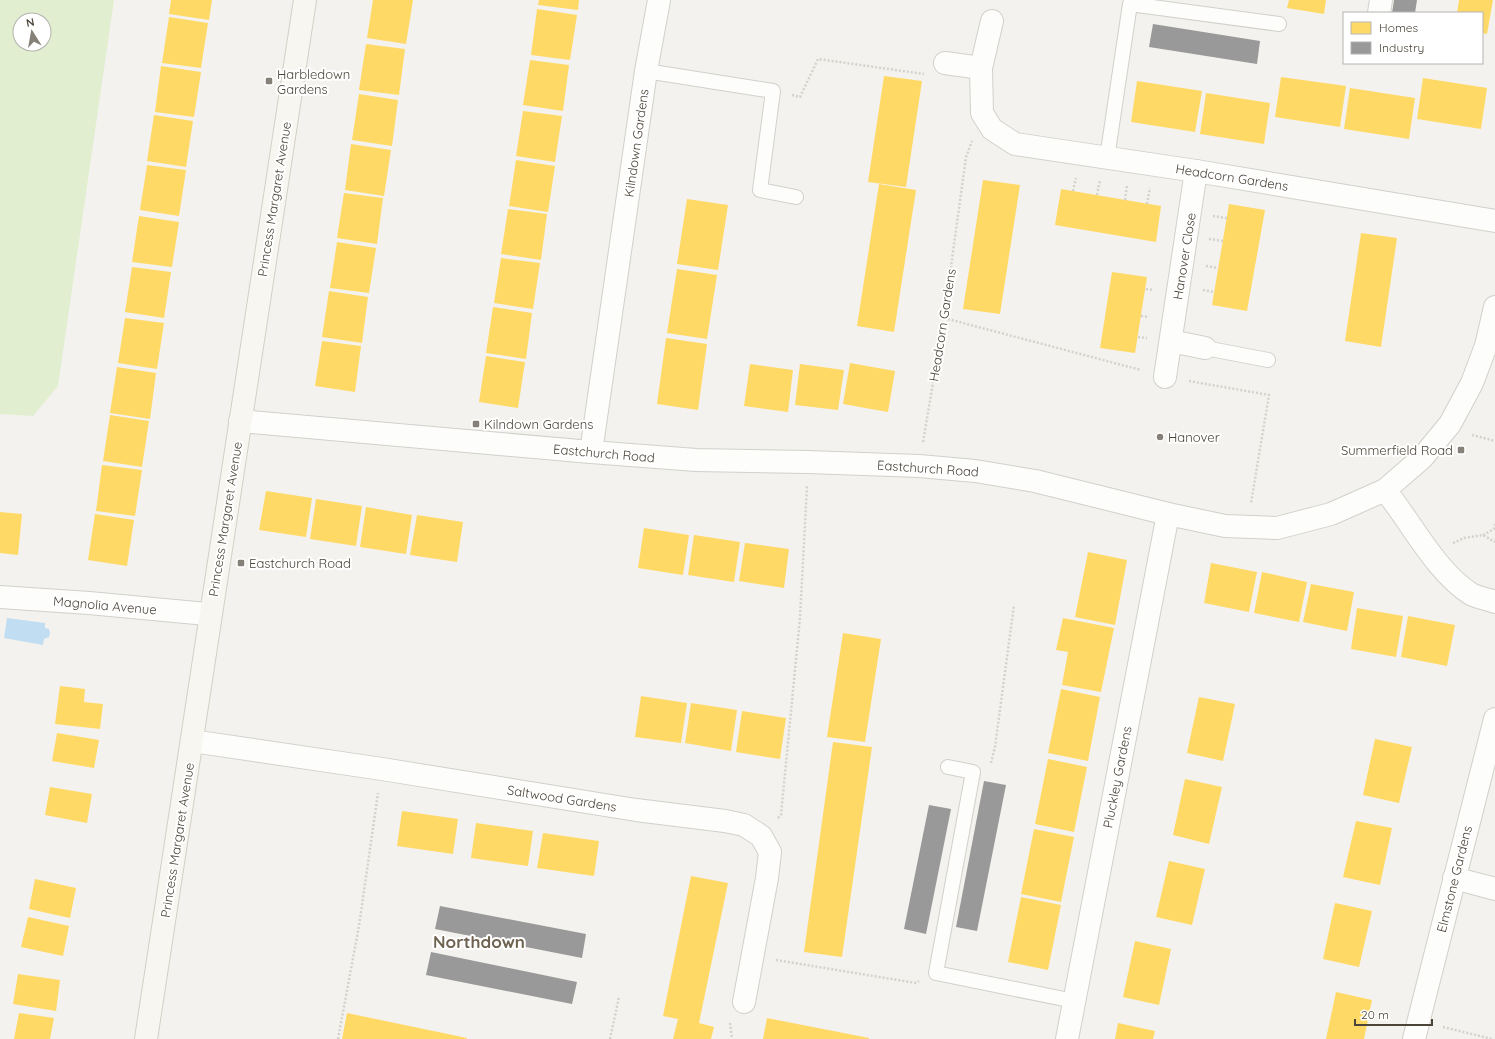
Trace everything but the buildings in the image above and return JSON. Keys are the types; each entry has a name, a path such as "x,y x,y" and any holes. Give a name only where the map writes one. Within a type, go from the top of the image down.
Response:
{"main road":[{"name":"Princess Margaret Avenue","path":"146,1039 305,0"}],"street":[{"name":"Kilndown Gardens","path":"591,452 646,71 659,0"},
{"path":"1379,12 1381,0"},
{"path":"982,113 981,68 992,21"},
{"path":"945,64 981,68"},
{"name":"Headcorn Gardens","path":"982,113 992,129 1015,144 1196,171 1495,221"},
{"name":"Hanover Close","path":"1165,377 1196,171"},
{"name":"Eastchurch Road","path":"240,421 696,460 919,466 975,471 1035,481 1168,514 1225,526 1277,528 1331,514 1385,490 1422,458 1450,424 1472,383 1486,346 1495,307"},
{"path":"1171,341 1205,348"},
{"path":"1385,490 1431,554 1456,583 1473,595 1495,602"},
{"name":"Pluckley Gardens","path":"1067,1039 1168,514"},
{"name":"Magnolia Avenue","path":"0,597 89,603 206,614 211,613"},
{"name":"Elmstone Gardens","path":"1416,1030 1495,719"},
{"name":"Saltwood Gardens","path":"192,741 382,769 636,810 725,821 744,825 761,836"},
{"path":"744,1002 767,878 770,852 761,836"},
{"path":"1454,878 1495,889"}],"lane":[{"path":"1107,158 1130,4 1279,24"},
{"path":"646,71 773,91 760,190 796,197"},
{"path":"1205,348 1268,360"},
{"path":"948,766 973,772 936,973 1074,1001"}],"path":[{"path":"773,91 800,97 818,59 940,77 945,64"},
{"name":"Headcorn Gardens","path":"919,466 944,318 966,157 982,113"},
{"path":"761,836 781,815 800,618 808,462"},
{"path":"1431,554 1464,538 1483,535 1494,530 1495,524"},
{"path":"1483,535 1495,542"},
{"path":"973,772 990,767 995,747 1014,605"},
{"path":"338,1039 359,926 382,769"},
{"path":"752,956 916,983 936,973"},
{"path":"610,1039 619,997"},
{"path":"1416,1030 1492,1039"}],"green space":[{"path":"0,0 114,0 58,386 33,416 0,414"}],"water":[{"path":"7,618 45,623 45,628 49,629 49,637 44,639 43,645 4,638"}],"place":[{"name":"Harbledown Gardens","path":"269,81"},
{"name":"Kilndown Gardens","path":"476,424"},
{"name":"Hanover","path":"1160,437"},
{"name":"Summerfield Road","path":"1461,450"},
{"name":"Eastchurch Road","path":"241,563"}],"district":[{"name":"Northdown","path":"479,941"}]}
